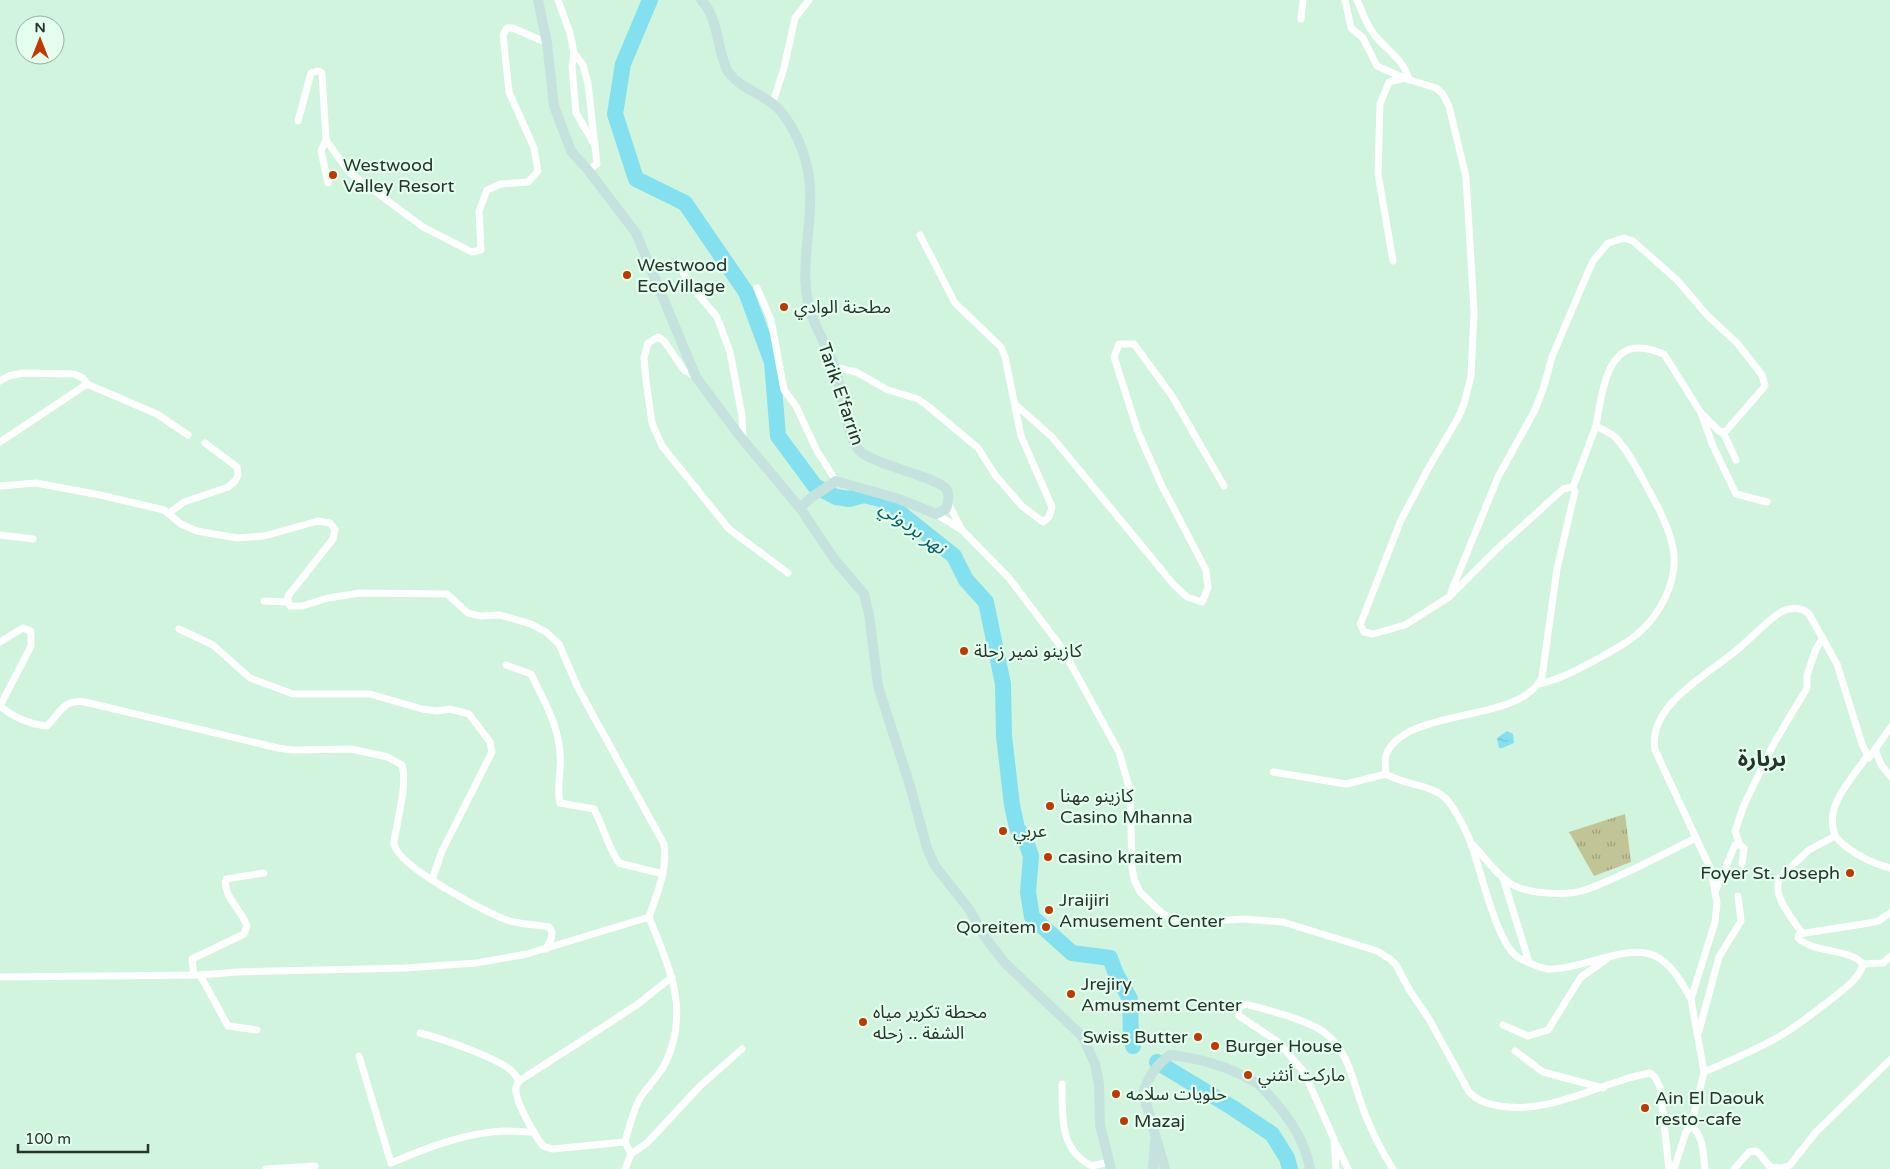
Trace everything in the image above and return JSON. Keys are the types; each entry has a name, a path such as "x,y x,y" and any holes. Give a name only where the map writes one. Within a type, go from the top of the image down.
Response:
{"street":[{"path":"538,0 547,43 554,106 571,151 588,170 636,233 696,377 743,439 800,508 835,560 864,594 869,614 878,686 910,786 927,848 936,866 969,909 984,936 1006,963 1083,1037 1095,1064 1099,1084 1100,1125 1110,1166 1092,1166 1080,1161 1070,1148 1064,1133 1062,1084"},
{"path":"558,0 570,33 574,53 572,66 576,113 594,145"},
{"name":"Tarik E'farrin","path":"701,0 712,18 718,44 728,72 744,86 773,102 780,109 799,144 808,174 811,197 804,270 805,288 814,321 835,367 846,419 855,447 860,452 882,464 936,481 947,490 948,503"},
{"path":"773,102 784,68 795,18 809,0"},
{"path":"1301,19 1303,0"},
{"path":"1345,0 1351,28 1363,38 1377,66 1407,79 1436,88 1449,106 1466,177 1474,312 1472,368 1467,394 1458,418 1401,520 1360,624 1364,632 1373,634 1385,632 1405,625 1449,597 1497,549 1563,489 1572,487"},
{"path":"1357,0 1371,30 1382,44 1398,58 1407,71 1407,79"},
{"path":"326,140 348,172 422,227 472,252 481,250 479,211 487,190 502,184 528,182 538,171 534,148 509,92 503,35 507,28 513,28 547,43"},
{"path":"574,53 583,65 588,84 597,164 588,170"},
{"path":"298,121 311,73 318,71 322,73 326,140 321,151 328,183"},
{"path":"1393,261 1378,174 1380,104 1389,82 1407,79"},
{"path":"835,367 856,372 888,390 918,399 978,448 995,475 1022,506 1043,522 1049,518 1052,507 1021,436 1005,357 1001,348 955,303 920,235"},
{"path":"1449,597 1498,477 1535,410 1552,357 1593,261 1608,243 1624,238 1634,241 1677,280 1738,344 1762,375 1765,381 1764,388 1728,429 1723,432"},
{"path":"684,265 683,272 690,285 717,317 730,352 742,416 743,439"},
{"path":"757,288 771,320 784,390 796,406 831,484"},
{"path":"696,377 684,370 664,341 658,337 648,343 644,358 647,390 652,423 662,446 729,530 788,573"},
{"path":"1015,404 1052,437 1174,585 1187,597 1202,602 1208,588 1206,570 1162,486 1138,432 1114,357 1120,344 1134,344 1172,396 1224,486"},
{"path":"1386,774 1385,756 1391,744 1407,731 1490,708 1528,694 1538,684 1542,677 1557,569 1575,493 1572,487 1596,426 1603,388 1613,362 1631,348 1642,348 1664,354 1701,413 1713,446 1736,494 1767,502"},
{"path":"0,381 9,376 22,374 74,374 83,378 88,384 157,414 188,435"},
{"path":"0,442 88,384"},
{"path":"1701,413 1720,432 1723,432 1736,460"},
{"path":"1538,684 1553,681 1628,642 1638,634 1664,601 1671,579 1674,549 1659,508 1625,450 1615,437 1596,426"},
{"path":"169,513 184,502 228,486 238,475 237,467 205,443"},
{"path":"0,486 36,482 49,484 155,508 169,513 181,524 197,531 237,538 264,536 310,521 325,521 330,523 335,529 333,538 288,596 290,606 295,607 328,598 360,593 447,594 468,613 480,616 500,615 512,617 538,627 559,644 578,688 664,844 666,856 663,874 649,918 672,977 677,1000 677,1018 672,1043 664,1065 640,1098 633,1115 625,1142 631,1154"},
{"path":"800,508 831,484"},
{"path":"831,484 899,499 936,514 962,530 1009,578 1062,648 1119,752 1130,790 1132,868 1134,879 1140,892 1163,914 1182,923 1244,919 1283,922 1377,951 1390,958 1429,1019 1468,1092 1475,1099 1486,1104 1514,1108 1548,1105 1603,1088 1619,1081 1650,1073 1655,1077 1660,1087 1669,1169"},
{"path":"936,514 944,510 948,503"},
{"path":"948,503 962,530"},
{"path":"0,535 34,539"},
{"path":"264,601 288,602"},
{"path":"1691,999 1715,922 1717,903 1711,870 1655,750 1654,738 1657,727 1671,704 1693,683 1731,655 1780,613 1790,609 1804,610 1809,614 1837,664 1867,756"},
{"path":"0,642 23,628 31,631 31,646 0,706 12,716 31,724 47,726 63,706 71,702 85,702 278,748 292,750 351,749 394,759 402,765 404,776 395,836 396,849 405,859 432,880 454,894 506,919 527,925 549,928 552,932 546,949"},
{"path":"179,629 213,645 250,678 293,694 370,694 422,709 438,711 450,709 469,714 490,742 492,752 442,852 432,880"},
{"path":"1742,864 1744,848 1740,845 1735,831 1744,805 1774,742 1806,688 1807,675 1816,649 1823,638"},
{"path":"506,665 531,674 552,716 559,737 561,756 557,791 560,803 594,809 601,822 609,848 620,863 663,874"},
{"path":"1890,728 1870,757 1867,756 1840,795 1834,810 1832,823 1835,836 1858,855 1890,868"},
{"path":"1875,750 1882,766 1890,776"},
{"path":"1273,772 1346,784 1386,774 1393,778 1416,784 1446,799 1470,842 1499,931 1510,950 1518,958 1545,969 1564,968 1638,951 1654,955 1670,967 1691,999 1704,1072 1691,1126 1686,1132 1674,1169"},
{"path":"1802,933 1781,898 1778,882 1780,877 1802,856 1817,844 1835,836"},
{"path":"1470,842 1503,877 1514,885 1536,892 1556,893 1583,890 1646,863 1696,838"},
{"path":"1715,892 1732,848 1735,845 1740,845"},
{"path":"257,1030 228,1026 197,975 192,959 244,934 247,926 244,916 228,894 225,885 226,879 264,873"},
{"path":"1503,877 1529,962"},
{"path":"1698,1033 1719,957 1741,921 1738,896"},
{"path":"1704,1072 1740,1057 1780,1036 1810,1016 1851,983 1862,970 1863,964 1858,958 1823,950 1802,942 1798,938 1799,934 1846,928 1878,921 1890,913"},
{"path":"0,977 197,975 237,972 405,968 476,963 546,949 649,918"},
{"path":"1503,1025 1528,1036 1548,1030 1581,977 1611,957"},
{"path":"1863,964 1883,963 1890,958"},
{"path":"625,1142 552,1149 543,1146 534,1132 516,1092 519,1081 638,1004 672,977"},
{"path":"1348,1169 1304,1072 1278,1042 1238,1014 1239,1007 1246,1004 1287,1016 1325,1032 1339,1047 1350,1070 1373,1133 1393,1169"},
{"path":"420,1033 438,1037 496,1062 512,1071 519,1081"},
{"path":"625,1169 631,1154 647,1143 699,1087 742,1049"},
{"path":"1515,1051 1543,1072 1603,1088"},
{"path":"1165,1169 1143,1093 1146,1081 1159,1063 1170,1055 1195,1057 1232,1070 1255,1082 1288,1116 1307,1154 1310,1169"},
{"path":"358,1056 391,1164 456,1138 502,1131 534,1132"},
{"path":"1734,1169 1749,1152 1755,1151 1759,1153 1770,1167 1782,1168 1790,1165 1816,1132 1890,1060"},
{"path":"1691,1126 1697,1131 1701,1140 1705,1169"},
{"path":"1153,1169 1156,1136"},
{"path":"1334,1139 1336,1169"},
{"path":"266,1169 315,1166"}],"green space":[{"path":"1625,814 1631,862 1594,876 1569,832"}],"water":[{"path":"1507,731 1513,734 1514,743 1499,748 1497,738"}],"waterway":[{"name":"نهر بردوني","path":"650,0 623,64 615,114 636,179 685,203 746,292 772,362 778,436 815,486 836,497 849,499 864,495 880,499 890,505 954,556 966,580 986,602 1003,684 1004,736 1012,805 1017,828 1025,839 1031,856 1028,892 1032,917 1072,953 1110,958 1116,974 1130,999 1133,1046"},
{"name":"نهر بردوني","path":"1157,1062 1272,1134 1287,1158 1290,1169"}],"place":[{"name":"Westwood Valley Resort","path":"333,175"},
{"name":"Westwood EcoVillage","path":"627,275"},
{"name":"مطحنة الوادي","path":"784,307"},
{"name":"كازينو نمير زحلة","path":"964,651"},
{"name":"كازينو مهنا Casino Mhanna","path":"1050,806"},
{"name":"عربي","path":"1003,831"},
{"name":"casino kraitem","path":"1048,857"},
{"name":"Foyer St. Joseph","path":"1850,873"},
{"name":"Jraijiri Amusement Center","path":"1049,910"},
{"name":"Qoreitem","path":"1046,927"},
{"name":"Jrejiry Amusmemt Center","path":"1071,994"},
{"name":"محطة تكرير مياه الشفة .. زحله","path":"863,1022"},
{"name":"Swiss Butter","path":"1198,1037"},
{"name":"Burger House","path":"1215,1046"},
{"name":"ماركت أنثني","path":"1248,1075"},
{"name":"حلويات سلامه","path":"1116,1094"},
{"name":"Ain El Daouk resto-cafe","path":"1645,1108"},
{"name":"Mazaj","path":"1124,1121"}],"district":[{"name":"بربارة","path":"1762,758"}]}
